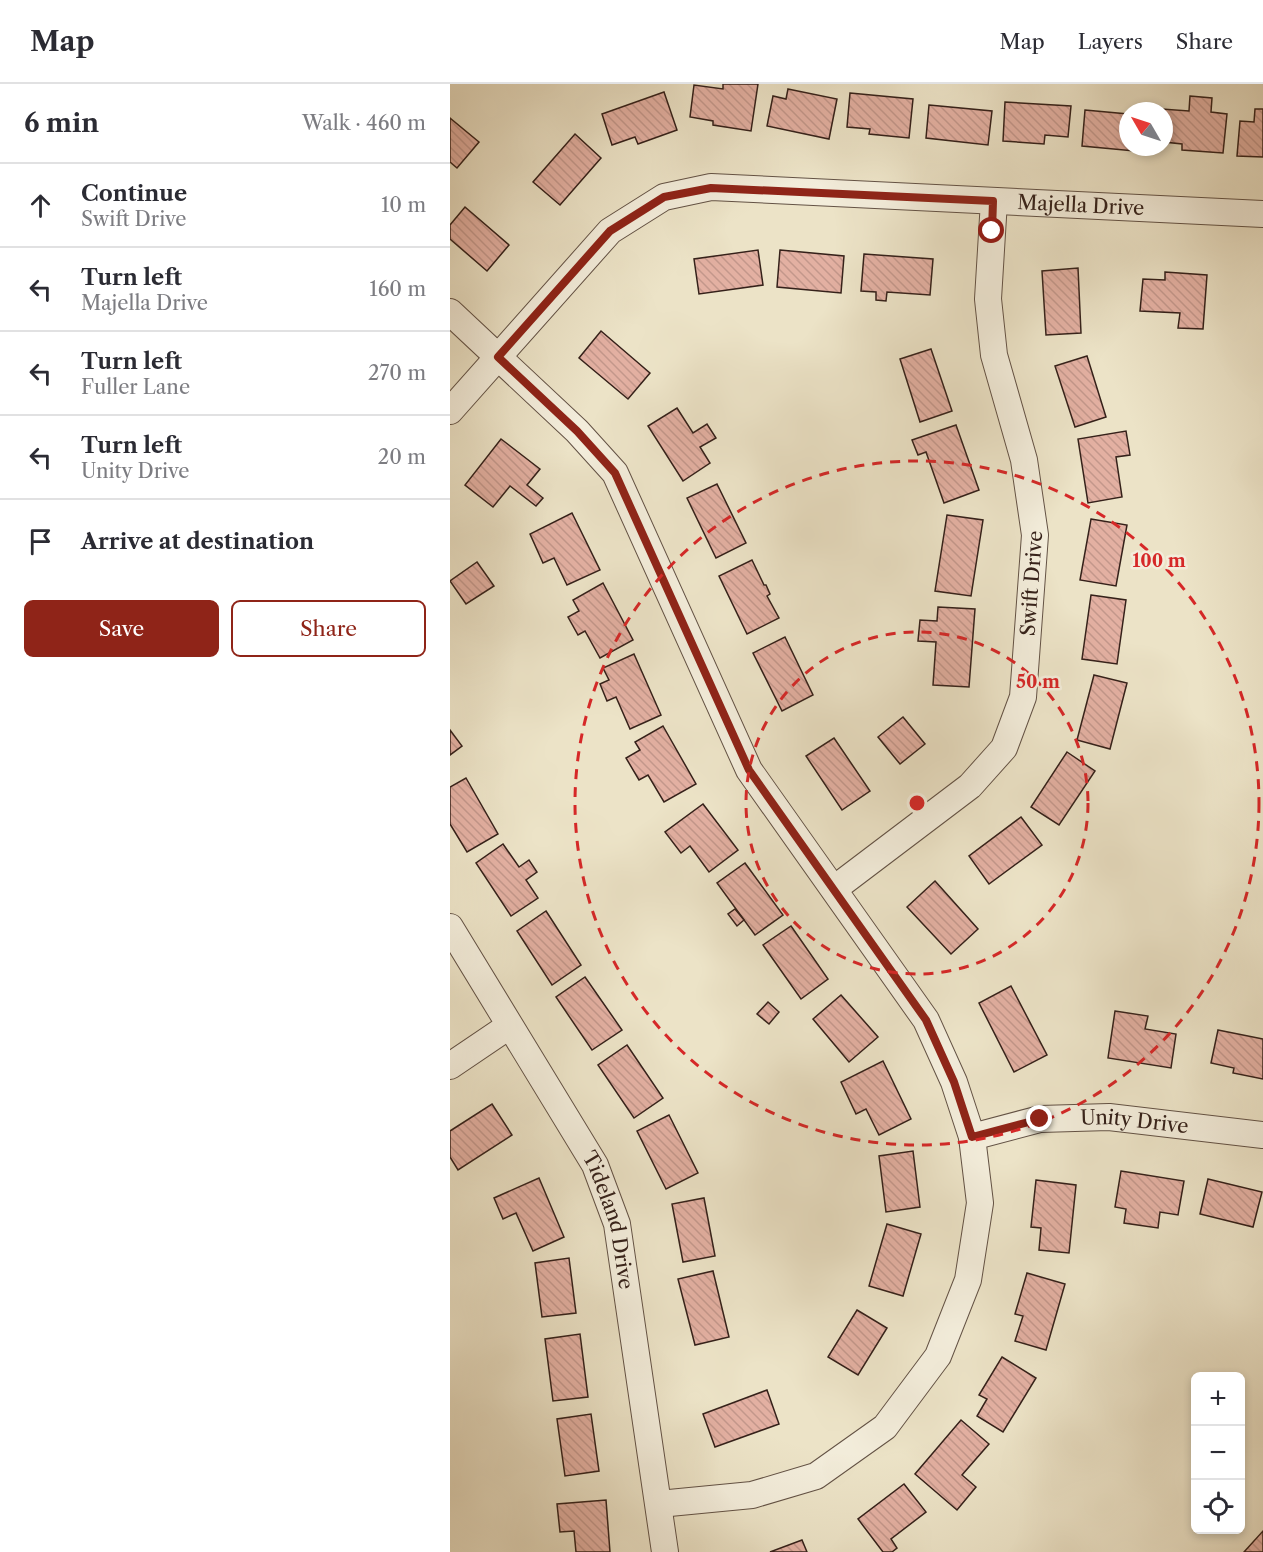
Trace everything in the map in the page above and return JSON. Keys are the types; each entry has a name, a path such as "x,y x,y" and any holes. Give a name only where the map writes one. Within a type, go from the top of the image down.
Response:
{"street":[{"name":"Majella Drive","path":"450,411 610,231 664,197 711,188 1263,214"},
{"name":"Swift Drive","path":"834,888 970,786 1004,748 1023,697 1035,535 1024,460 994,355 988,299 993,201"},
{"path":"450,312 577,431 615,473 749,770 926,1020 954,1082 972,1137 980,1203 968,1280 938,1356 885,1427 816,1476 752,1495 658,1504"},
{"name":"Tideland Drive","path":"450,927 595,1165 617,1224 665,1552"},
{"path":"450,1066 509,1026"},
{"name":"Unity Drive","path":"972,1137 1040,1119 1108,1117 1263,1135"}],"building":[{"path":"723,84 758,84 751,131 713,125 713,121 690,117 694,85 723,89"},
{"path":"788,89 837,99 829,139 767,126 773,96 786,99"},
{"path":"664,92 677,130 638,144 635,137 612,145 602,114"},
{"path":"850,93 913,99 909,138 869,134 870,129 847,127"},
{"path":"1190,96 1212,98 1211,112 1227,114 1223,153 1182,150 1182,144 1173,143 1173,110 1189,111"},
{"path":"1005,102 1071,106 1068,137 1045,135 1044,144 1003,141"},
{"path":"929,105 992,111 988,145 926,138"},
{"path":"1255,109 1263,109 1263,157 1237,156 1240,121 1254,122"},
{"path":"1085,110 1119,113 1119,150 1082,146"},
{"path":"450,118 479,142 457,168 450,162"},
{"path":"575,134 601,158 560,205 533,182"},
{"path":"465,207 509,245 487,271 450,239 450,225"},
{"path":"758,250 763,285 699,294 694,259"},
{"path":"780,250 844,256 841,293 777,287"},
{"path":"864,254 933,259 930,295 887,292 886,301 876,300 876,292 861,291"},
{"path":"1078,268 1081,333 1046,335 1042,271"},
{"path":"1165,272 1207,275 1203,329 1178,328 1180,313 1140,311 1143,279 1165,280"},
{"path":"601,331 650,373 628,399 579,358"},
{"path":"931,349 952,411 920,422 900,359"},
{"path":"1087,356 1106,417 1075,427 1055,366"},
{"path":"677,408 693,433 707,424 716,438 700,447 710,463 683,481 648,426"},
{"path":"956,425 979,490 944,503 926,452 918,455 912,440"},
{"path":"1126,431 1130,455 1116,457 1122,497 1088,503 1078,439"},
{"path":"501,439 540,469 527,485 543,498 536,506 510,486 493,507 465,485"},
{"path":"717,484 746,543 716,558 687,498"},
{"path":"572,513 600,570 567,585 554,558 543,563 530,534"},
{"path":"947,515 983,520 971,596 935,591"},
{"path":"1091,519 1127,525 1116,586 1080,580"},
{"path":"752,560 766,585 770,594 767,596 779,618 747,634 719,576"},
{"path":"477,562 494,586 466,604 450,581"},
{"path":"603,583 633,640 600,658 585,631 578,635 568,617 579,611 573,600"},
{"path":"1091,595 1126,600 1117,664 1082,659"},
{"path":"938,607 975,609 969,687 933,685 936,642 918,641 920,620 937,621"},
{"path":"785,637 813,695 782,711 753,653"},
{"path":"634,654 661,715 630,729 616,697 607,701 600,684 609,680 603,668"},
{"path":"1094,675 1127,683 1110,749 1077,740"},
{"path":"903,717 925,744 900,764 878,737"},
{"path":"663,726 696,784 664,802 648,775 639,780 626,758 640,750 635,742"},
{"path":"450,730 462,746 450,755"},
{"path":"834,738 870,791 842,810 806,756"},
{"path":"1067,752 1095,771 1059,825 1031,807"},
{"path":"466,778 498,834 467,852 450,824 450,787"},
{"path":"703,804 738,850 709,872 690,846 681,853 665,832"},
{"path":"1021,817 1042,845 989,884 969,856"},
{"path":"503,844 519,867 529,860 537,872 526,880 538,898 511,916 476,863"},
{"path":"745,863 783,915 755,935 717,883"},
{"path":"935,881 978,929 951,954 907,907"},
{"path":"735,909 744,920 737,926 728,914"},
{"path":"546,911 581,965 552,985 517,931"},
{"path":"791,926 828,979 801,999 763,945"},
{"path":"585,977 622,1030 592,1050 556,997"},
{"path":"1011,986 1047,1055 1014,1072 979,1003"},
{"path":"841,995 878,1037 849,1062 813,1019"},
{"path":"768,1002 779,1012 769,1024 757,1014"},
{"path":"1115,1011 1148,1016 1145,1029 1176,1034 1171,1068 1108,1058"},
{"path":"1218,1030 1263,1039 1263,1079 1233,1073 1234,1068 1211,1063"},
{"path":"627,1045 663,1098 634,1118 598,1065"},
{"path":"883,1061 911,1119 879,1135 866,1109 856,1114 841,1082"},
{"path":"492,1104 512,1135 458,1170 450,1157 450,1131"},
{"path":"669,1115 698,1173 666,1189 637,1131"},
{"path":"913,1151 920,1207 886,1212 879,1156"},
{"path":"1121,1171 1184,1181 1178,1215 1160,1212 1158,1228 1124,1223 1126,1209 1115,1207"},
{"path":"539,1178 564,1237 533,1251 516,1213 503,1219 494,1198"},
{"path":"1208,1179 1262,1192 1253,1227 1200,1214"},
{"path":"1036,1180 1076,1185 1069,1253 1039,1250 1041,1228 1031,1227"},
{"path":"704,1198 715,1256 683,1262 672,1204"},
{"path":"887,1224 921,1234 903,1296 869,1286"},
{"path":"569,1258 576,1313 542,1317 535,1263"},
{"path":"713,1271 729,1337 695,1345 678,1279"},
{"path":"1027,1273 1065,1284 1046,1350 1015,1341 1023,1316 1015,1314"},
{"path":"857,1310 887,1328 858,1375 828,1357"},
{"path":"580,1334 588,1397 553,1401 545,1339"},
{"path":"1002,1357 1036,1378 1003,1432 977,1416 987,1399 979,1395"},
{"path":"767,1390 779,1424 715,1447 703,1414"},
{"path":"591,1414 599,1471 565,1476 557,1419"},
{"path":"961,1420 989,1444 962,1475 976,1487 957,1510 915,1474"},
{"path":"904,1484 926,1512 891,1539 897,1548 892,1552 883,1552 858,1519"},
{"path":"606,1500 610,1552 576,1552 574,1531 560,1532 557,1504"},
{"path":"1263,1531 1263,1552 1244,1552"},
{"path":"802,1540 807,1552 770,1552"}],"route":[{"path":"992,231 993,201 711,188 664,197 610,231 498,357 577,431 615,473 749,770 926,1020 954,1082 972,1137 1040,1119"}]}
